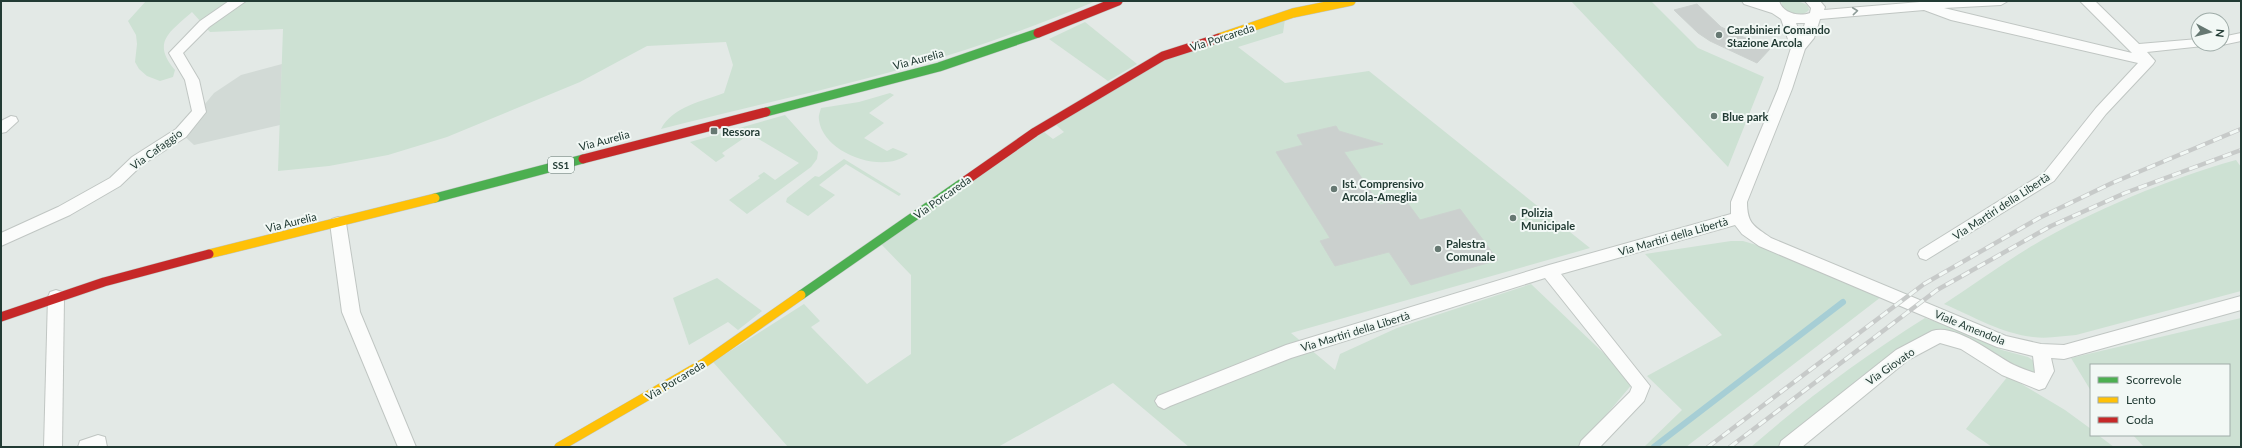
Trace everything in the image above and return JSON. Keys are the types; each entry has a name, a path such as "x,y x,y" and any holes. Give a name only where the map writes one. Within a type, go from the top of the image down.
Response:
{"main road":[{"name":"Via Aurelia","path":"1,318 56,297 148,269 338,223 939,66 1009,44 1118,1"},
{"name":"Via Porcareda","path":"559,447 704,363 1036,132 1163,56 1293,13 1351,1"}],"street":[{"name":"Via Cafaggio","path":"1,240 64,211 115,182 137,161 181,133 199,112 192,80 176,53 194,32 228,6 239,1"},
{"path":"1749,1 1778,9 1796,19 1899,7 2001,1"},
{"path":"1812,1 1818,7 1814,16"},
{"path":"1864,1 1899,7"},
{"path":"2087,1 2148,61"},
{"path":"1923,6 1951,16 2148,61"},
{"path":"1778,9 1798,48"},
{"name":"Via Martiri della Libertà","path":"1164,401 1286,352 1549,272 1739,218 1739,202 1785,89 1798,48 1807,38 1814,16"},
{"path":"2230,40 2241,38"},
{"path":"2135,49 2190,44"},
{"name":"Via Martiri della Libertà","path":"1926,254 2049,177 2101,111 2148,61"},
{"name":"Viale Amendola","path":"1739,218 1748,230 1765,242 2003,342 2041,350 2064,352 2241,303"},
{"path":"338,223 351,312 406,447"},
{"path":"1549,272 1641,386 1638,396 1588,447"},
{"path":"53,447 56,297"},
{"name":"Via Giovato","path":"1788,447 1902,355 1938,336 1966,344 2008,370 2039,383 2045,371 2041,350"},
{"path":"87,447 98,443 98,447"}],"shaded area":[{"path":"282,64 280,125 194,145 181,133 214,93 241,75"}],"green space":[{"path":"146,1 1096,1 1015,33 928,62 661,129 666,121 680,110 724,93 733,65 726,42 647,46 580,82 447,137 388,155 329,166 278,171 283,29 210,32 192,12 166,38 164,52 175,70 173,77 160,81 147,76 139,69 135,62 137,44 136,35 128,21"},
{"name":"Blue park","path":"1571,1 1651,1 1698,48 1764,77 1728,167"},
{"path":"1781,1 1803,3 1806,4 1809,10 1800,15 1793,14 1783,9"},
{"path":"1285,19 1283,33 1238,47 1285,83 1369,71 1590,248 1291,333 1335,370 1340,354 1397,328 1531,284 1634,382 1579,447 1189,447 1113,383 998,447 788,447 713,362 804,304 820,321 811,327 867,384 911,354 911,275 881,244 1044,132 1053,139 1064,132 1055,124 1166,58"},
{"path":"1085,22 1137,64 1108,81 1049,39"},
{"path":"890,93 894,95 869,113 884,123 864,138 887,151 893,148 908,154 897,160 884,162 870,161 842,151 831,142 823,132 819,118 821,108 859,102"},
{"path":"785,115 818,152 817,159 811,167 747,214 729,200 760,178 758,176 764,172 775,180 799,163 750,134 722,153 725,156 716,162 690,142"},
{"path":"844,159 901,194 899,196 846,164 819,185 835,195 808,216 786,202 787,198 815,176 819,177"},
{"path":"2236,160 2241,167 2241,291 2076,335 2050,338 2039,338 2010,332 1988,324 1944,304 2006,262 2076,222 2156,187"},
{"path":"1731,241 1743,241 1760,246 1881,297 1686,447 1644,447 1682,410 1647,376 1722,335 1645,254"},
{"path":"717,278 762,311 738,330 728,322 689,345 673,298"},
{"path":"1925,318 1965,332 2002,350 2028,357 2038,364 2036,372 2030,375 1936,332 1897,351 1862,376 1777,447 1751,447 1835,379"},
{"path":"2241,318 2241,447 2144,447 2134,436 2230,436 2230,364 2090,364 2090,389 2071,358"},
{"path":"2008,376 2065,410 2090,428 2090,436 2099,436 2114,447 1992,447 1966,429"}],"building":[{"name":"Carabinieri Comando Stazione Arcola","path":"1697,4 1721,27 1770,49 1757,63 1710,41 1698,33 1674,10"},
{"name":"Ist. Comprensivo Arcola-Ameglia","path":"1336,126 1339,131 1383,144 1344,152 1380,205 1404,198 1420,220 1460,209 1498,260 1411,285 1389,252 1335,266 1320,241 1330,238 1276,152 1303,145 1297,135"}],"waterway":[{"path":"1654,447 1843,302"}],"railway":[{"path":"1708,447 1924,284 2039,218 2112,183 2241,129"},
{"path":"1730,447 1937,290 2051,226 2125,193 2241,150"}],"traffic: fast":[{"path":"766,112 939,67 1038,33"},
{"path":"435,198 583,159"},
{"path":"801,295 965,181"}],"traffic: slow":[{"path":"1219,38 1293,13 1351,1"},
{"path":"209,254 435,198"},
{"path":"559,447 704,363 801,295"}],"traffic: jam":[{"path":"1038,33 1118,1"},
{"path":"965,181 1035,132 1163,56 1219,38"},
{"path":"583,159 766,112"},
{"path":"1,317 104,282 209,254"}],"place":[{"name":"Carabinieri Comando Stazione Arcola","path":"1719,35"},
{"name":"Blue park","path":"1714,116"},
{"name":"Ressora","path":"714,131"},
{"name":"Ist. Comprensivo Arcola-Ameglia","path":"1334,189"},
{"name":"Polizia Municipale","path":"1513,218"},
{"name":"Palestra Comunale","path":"1438,249"}]}
